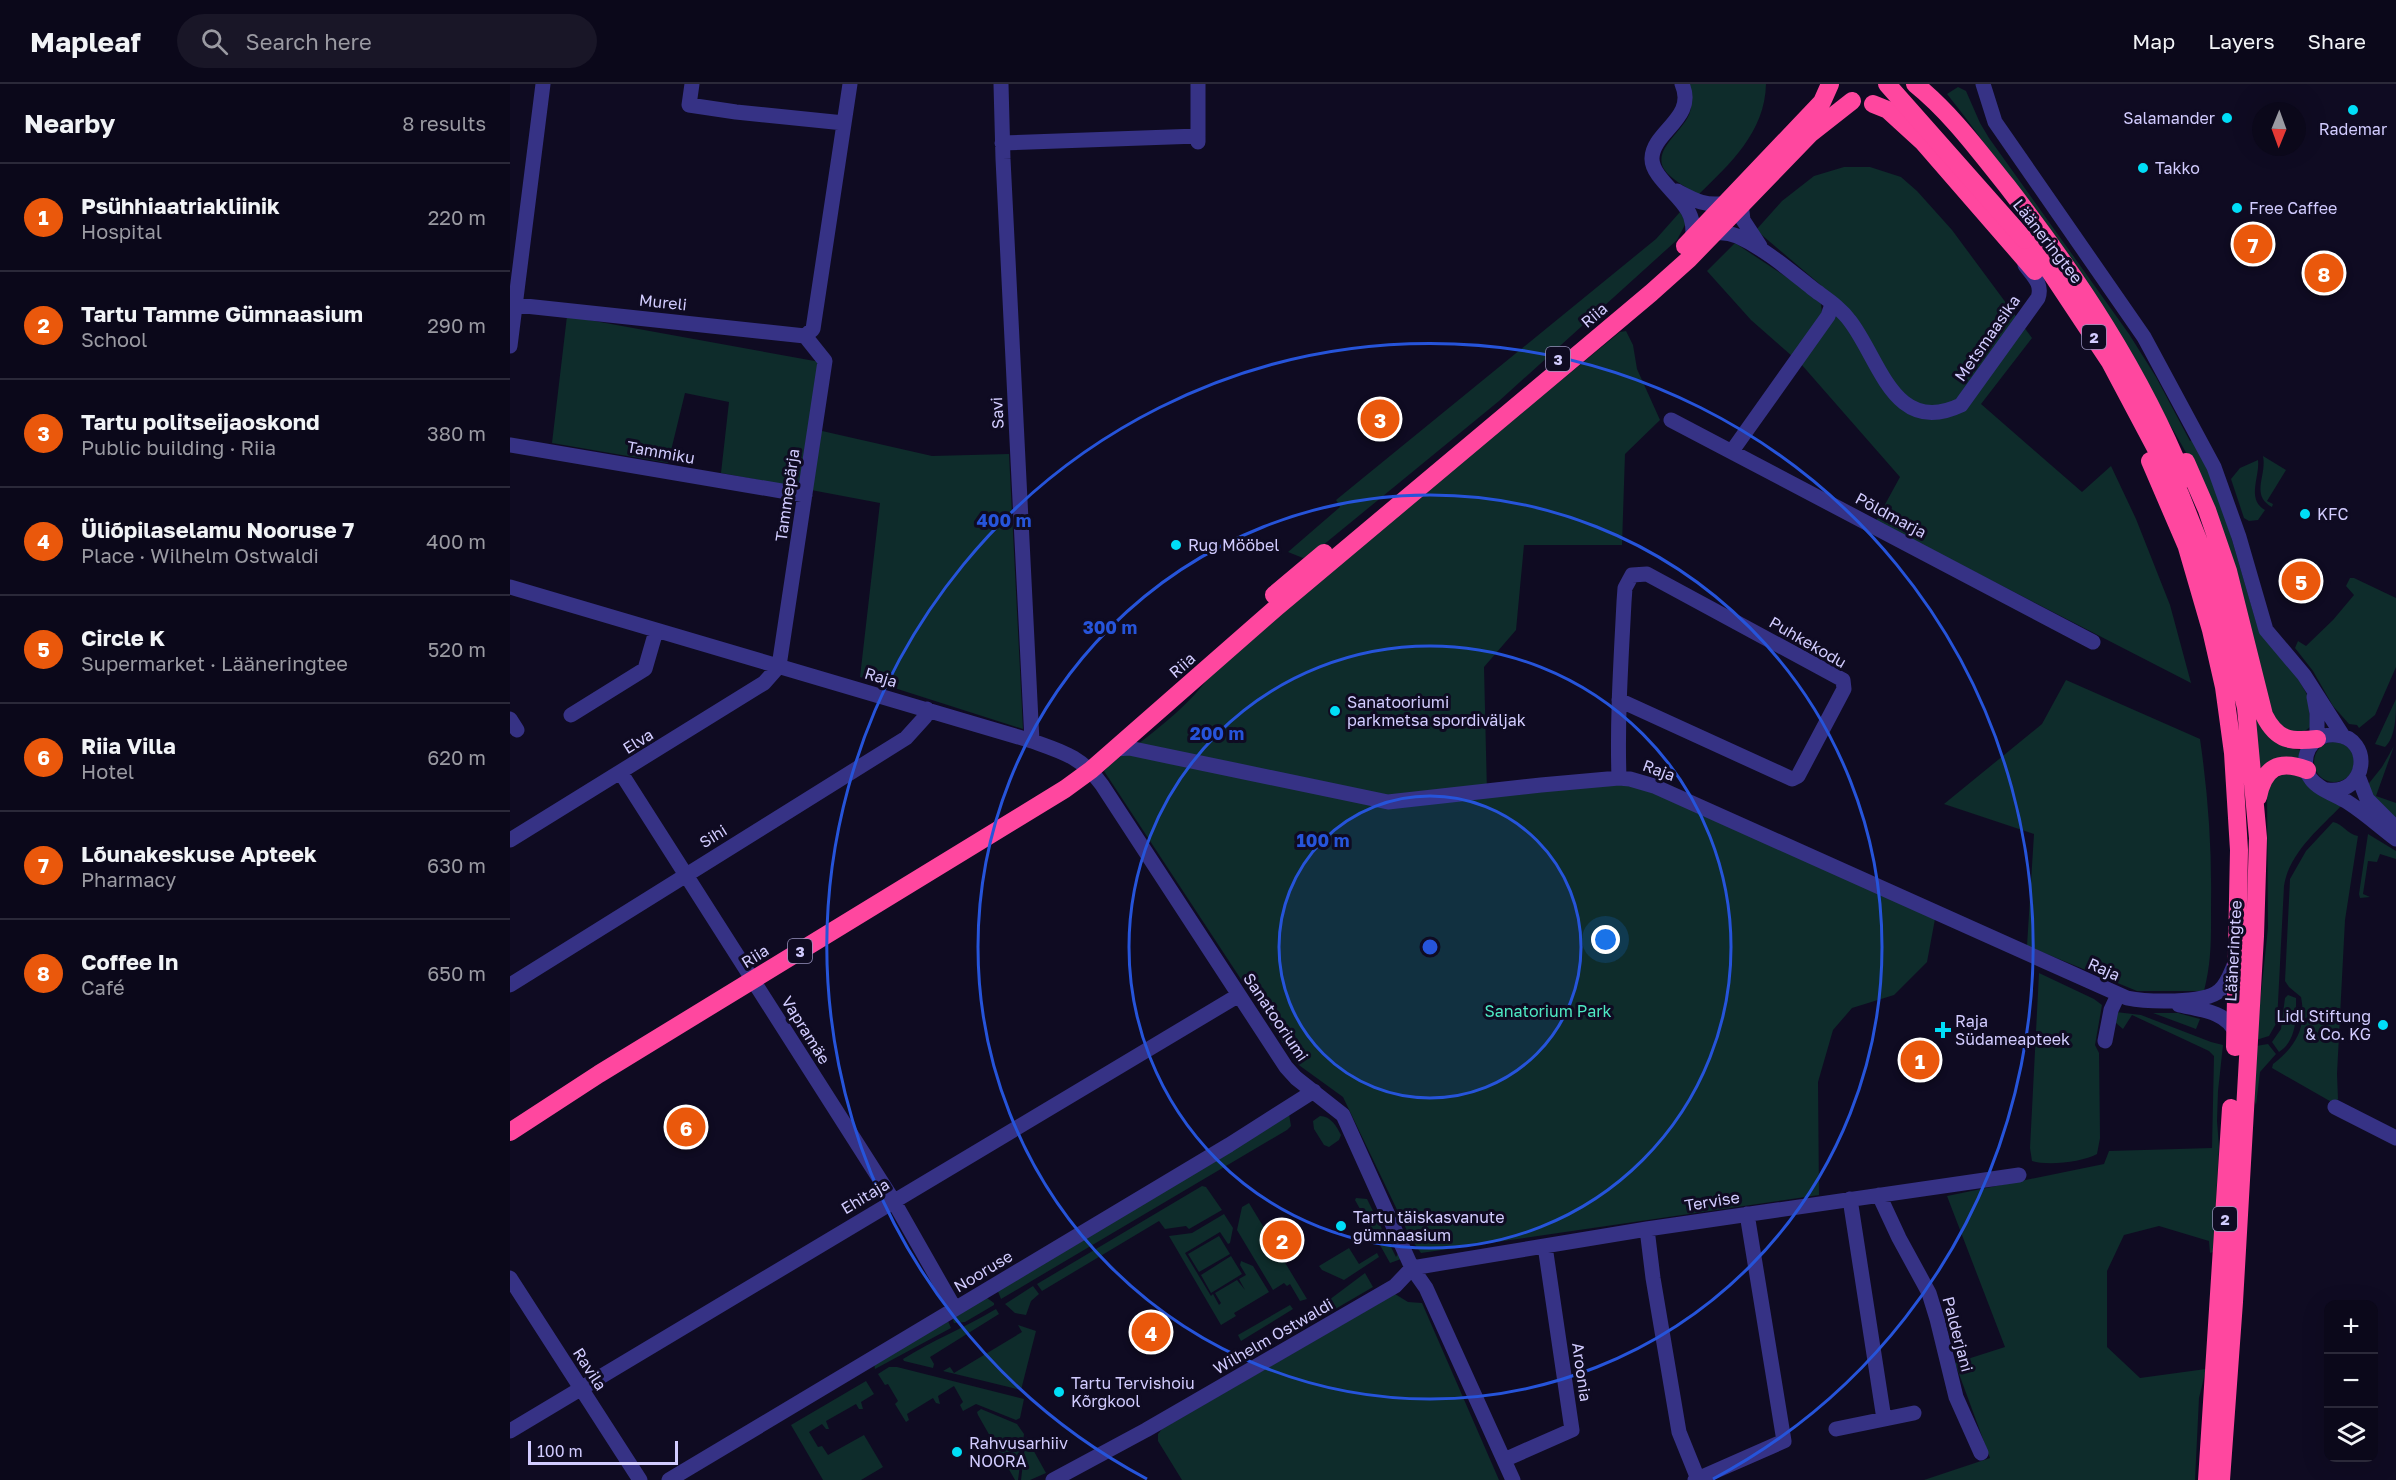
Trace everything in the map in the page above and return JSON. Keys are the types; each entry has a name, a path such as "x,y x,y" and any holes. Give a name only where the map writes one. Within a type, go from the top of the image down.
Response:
{"highway":[{"name":"Riia","path":"1804,129 1822,84"},
{"path":"1901,84 1948,113 2032,219 2108,327 2186,462 2215,530 2240,613 2264,715 2274,731 2284,738 2292,741 2317,739"},
{"path":"1843,90 1860,95 1878,94 1901,84"},
{"path":"1873,104 1890,97 1901,84"},
{"name":"Lääneringtee","path":"1901,84 2018,242 2052,273 2085,321 2123,386 2180,494 2218,590 2246,708 2258,838 2255,936 2234,1302 2221,1480"},
{"path":"1927,84 1964,124 1986,160"},
{"name":"Riia","path":"1804,129 1822,102 1843,90"},
{"name":"Riia","path":"510,1119 1065,789 1086,766 1298,573 1559,358 1733,203 1843,90"},
{"path":"1843,90 1888,110 1923,142 2018,242 2077,328 2126,413 2147,453 2192,559"},
{"name":"Riia","path":"1086,766 1116,749 1277,607 1652,293 1715,233 1733,203"},
{"path":"2155,411 2199,519 2218,590"},
{"name":"Lääneringtee","path":"2152,441 2192,559 2224,687 2233,753 2239,850 2236,1035 2207,1480"},
{"path":"2256,808 2261,784 2270,770 2284,765 2307,770"},
{"name":"Riia","path":"510,1132 751,976"}],"street":[{"path":"510,346 543,84"},
{"path":"692,84 689,105 844,123"},
{"path":"805,336 813,329 850,84"},
{"name":"Savi","path":"1001,84 1032,741"},
{"path":"1002,143 1198,139 1198,84"},
{"path":"1682,84 1684,104 1679,116 1655,146 1652,159 1658,176 1671,189 1691,217 1693,238"},
{"path":"1983,84 1995,122 2144,337 2214,467 2239,537 2266,630 2304,675 2343,736 2354,743 2358,750 2361,765 2358,776 2344,788 2326,790"},
{"path":"1671,189 1702,204 1733,203"},
{"name":"Metsmaasika","path":"1733,203 1746,227 1763,250"},
{"name":"Metsmaasika","path":"1715,233 1726,233 1763,250 1833,304 1852,324 1890,387 1902,402 1919,410 1936,413 1961,405 1978,384 2040,292 2018,242"},
{"path":"1732,451 1827,316 1833,304"},
{"name":"Mureli","path":"516,305 805,336"},
{"name":"Tammepärja","path":"779,666 825,361 805,336"},
{"name":"Põldmarja","path":"1671,420 2093,642"},
{"name":"Tammiku","path":"510,445 805,495"},
{"name":"Puhkekodu","path":"1618,778 1619,700 1625,588 1632,575 1647,574 1843,680 1844,689 1798,776 1792,779 1619,700"},
{"name":"Raja","path":"510,587 1032,741 1072,755 1086,766"},
{"path":"571,716 645,669 656,631"},
{"name":"Elva","path":"510,840 764,683 779,666"},
{"path":"2313,692 2317,713 2317,739 2306,756 2307,770 2312,781 2365,814 2396,839"},
{"name":"Sihi","path":"510,985 906,738 924,717 927,709"},
{"path":"2317,739 2326,735 2343,736"},
{"name":"Raja","path":"1116,749 1139,750 1388,802 1541,785 1618,778 1630,779 1654,786 2118,995 2132,999 2152,1000 2212,996 2223,987 2238,957"},
{"name":"Sanatooriumi","path":"1086,766 1180,901 1286,1067 1296,1078 1343,1115 1412,1268 1426,1288 1513,1480"},
{"name":"Vapramäe","path":"621,773 893,1200 955,1310"},
{"path":"2358,776 2367,798 2396,828"},
{"name":"Ehitaja","path":"510,1431 1239,995"},
{"path":"2105,1041 2111,1010 2118,995"},
{"name":"Raja","path":"2152,1000 2212,1013 2230,1023 2236,1035"},
{"name":"Nooruse","path":"669,1480 1229,1146 1314,1091"},
{"path":"2335,1107 2396,1138"},
{"name":"Tervise","path":"1412,1268 1647,1229 2019,1175"},
{"name":"Palderjani","path":"1879,1195 1929,1293 1956,1397 1981,1453"},
{"path":"1850,1199 1884,1419"},
{"path":"1647,1229 1679,1432 1696,1479 1784,1441 1747,1214"},
{"name":"Aroonia","path":"1504,1460 1572,1430 1545,1246"},
{"name":"Wilhelm Ostwaldi","path":"1053,1480 1146,1430 1395,1286 1412,1268"},
{"name":"Ravila","path":"510,1278 640,1480"},
{"path":"1836,1429 1914,1413"}],"green space":[{"path":"1688,84 1766,84 1759,117 1744,146 1698,195 1670,176 1661,162 1666,147 1690,112"},
{"path":"1958,87 1966,91 1989,138 2129,334 2156,377 2190,441 2194,439 2213,482 2257,625 2297,677 2309,698 2310,727 2306,730 2293,732 2276,724 2194,467 2163,412 2113,333 2005,173 1947,94"},
{"path":"1844,167 1870,167 1901,177 1917,191 1952,230 2032,338 1981,404 2082,492 2111,466 2136,519 2170,605 2191,683 1876,521 1900,477 1801,364 1843,304 1756,230 1782,201 1814,176"},
{"path":"1680,212 1686,223 1677,240 1499,401 1311,555 1303,558 1288,552 1340,507 1336,500 1656,239"},
{"path":"1735,243 1815,296 1821,304 1822,313 1792,356 1751,320 1707,271"},
{"path":"567,316 820,362 809,428 932,456 1009,454 1023,729 860,677 880,503 721,473 729,402 685,393 668,463 552,443"},
{"name":"Sanatorium Park","path":"1626,331 1633,345 1637,369 1660,420 1625,454 1622,545 1524,545 1516,630 1484,667 1487,793 1626,782 1740,829 1935,919 1927,962 1894,995 1852,1008 1833,1030 1818,1082 1819,1195 1421,1253 1411,1239 1343,1097 1296,1063 1104,771 1167,721 1210,676 1407,507 1620,332"},
{"path":"2263,456 2286,470 2267,501 2273,504 2272,507 2262,497"},
{"path":"2258,460 2255,494 2259,505 2265,510 2258,520 2249,521 2244,518 2231,479 2240,468"},
{"path":"2350,578 2396,598 2396,667 2375,715 2359,728 2357,725 2349,724 2333,706 2313,671 2295,648 2298,641 2306,646 2333,620 2354,595 2346,586"},
{"path":"2066,680 2200,739 2211,863 2210,948 2204,991 2137,991 2027,946 2034,834 1944,804 2042,724"},
{"path":"2396,699 2395,725 2389,743 2385,747 2375,744"},
{"path":"2252,714 2278,743 2301,750 2300,761 2261,770"},
{"path":"2334,742 2342,743 2348,748 2353,754 2353,770 2348,776 2342,781 2334,782 2326,781 2320,776 2315,770 2314,762 2315,754 2320,748 2326,743"},
{"path":"2394,746 2376,796 2396,803 2396,823 2366,787 2382,767"},
{"path":"2285,773 2297,774 2341,806 2298,852 2287,874 2284,886 2277,1022 2269,1036 2256,1040 2268,928 2267,789 2271,781"},
{"path":"2333,822 2358,836 2345,920 2337,1074 2338,1099 2335,1104 2272,1068 2273,1064 2294,1043 2302,1018 2301,997 2285,981 2290,879 2306,851"},
{"path":"2368,834 2396,851 2396,859 2380,854 2377,862 2368,861 2363,894 2370,897 2360,898 2359,894"},
{"path":"2039,973 2102,1005 2095,1045 2099,1053 2100,1138 2097,1154 2074,1161 2047,1163 2032,1161 2030,1148"},
{"path":"2288,995 2296,998 2294,1028 2289,1041 2279,1052 2272,1042 2281,1029 2285,998"},
{"path":"2116,1012 2141,1015 2223,1045 2218,1091 2219,1147 2213,1252 2210,1253 2209,1241 2159,1226 2124,1235 2107,1271 2107,1347 2140,1378 2206,1369 2199,1398 2195,1480 1924,1480 1990,1458 1955,1363 2005,1347 1947,1196 2104,1164 2109,1151 2212,1148 2214,1056 2209,1051 2132,1015 2123,1029 2116,1023"},
{"path":"2153,1013 2178,1013 2200,1019 2196,1029"},
{"path":"2268,1044 2276,1054 2260,1072 2256,1105 2253,1097 2256,1046"},
{"path":"1289,1114 1291,1126 1287,1130 1001,1299 997,1289"},
{"path":"1320,1116 1330,1120 1341,1135 1339,1140 1329,1147 1324,1145 1314,1129 1313,1121"},
{"path":"1202,1186 1206,1187 1222,1210 1189,1229 1186,1226 1165,1229 1159,1221 1042,1291 1037,1284"},
{"path":"1356,1198 1367,1199 1396,1257 1399,1252 1401,1259 1390,1263 1355,1200"},
{"path":"1249,1203 1307,1299 1300,1301 1290,1284 1287,1286 1284,1283 1273,1290 1237,1230 1242,1207"},
{"path":"1224,1214 1233,1228 1230,1243 1228,1244 1220,1232 1185,1253 1219,1305 1221,1303 1215,1293 1237,1280 1245,1290 1239,1279 1246,1275 1240,1265 1241,1261 1253,1266 1269,1292 1234,1313 1236,1316 1221,1325 1169,1236 1192,1233"},
{"path":"1219,1236 1230,1254 1199,1272 1188,1254"},
{"path":"1349,1248 1359,1264 1377,1253 1379,1257 1344,1280 1322,1270 1319,1266"},
{"path":"1231,1256 1242,1274 1211,1293 1201,1275"},
{"path":"1365,1273 1373,1287 1313,1322 1309,1315"},
{"path":"1033,1286 1039,1294 1031,1301 1026,1315 1015,1313 1005,1304"},
{"path":"1395,1294 1408,1302 1422,1303 1499,1480 1182,1480 1158,1441 1158,1434 1162,1429"},
{"path":"987,1298 994,1305 965,1322 954,1323 952,1317"},
{"path":"1290,1305 1293,1309 1241,1341 1238,1335"},
{"path":"996,1309 999,1314 930,1357 934,1364 933,1368 904,1361 903,1359 914,1352"},
{"path":"948,1321 951,1328 875,1369 874,1363"},
{"path":"1018,1325 1036,1331 1021,1390 943,1371 950,1367 954,1373 1022,1332"},
{"path":"889,1367 897,1367 1024,1399 1020,1418 1016,1420 976,1404 963,1411 960,1405 963,1402 954,1386 938,1396 940,1404 936,1403 933,1398 907,1414 909,1420 906,1422 895,1404 898,1401 888,1384 885,1385 878,1374"},
{"path":"866,1381 874,1394 861,1402 863,1409 859,1409 856,1404 826,1421 829,1429 822,1424 809,1432 818,1447 822,1446 828,1455 864,1435 883,1467 861,1480 823,1480 791,1425"},
{"path":"981,1409 1017,1424 1024,1434 1018,1480 1015,1480 978,1415 977,1412"},
{"path":"1026,1437 1046,1473 1030,1480 1021,1480"}],"place":[{"name":"Rademar","path":"2353,110"},
{"name":"Salamander","path":"2227,118"},
{"name":"Takko","path":"2143,168"},
{"name":"Free Caffee","path":"2237,208"},
{"name":"Lõunakeskuse Apteek","path":"2253,244"},
{"name":"Coffee In","path":"2324,273"},
{"name":"Tartu politseijaoskond","path":"1380,419"},
{"name":"KFC","path":"2305,514"},
{"name":"Rug Mööbel","path":"1176,545"},
{"name":"Circle K","path":"2301,581"},
{"name":"Sanatooriumi parkmetsa spordiväljak","path":"1335,711"},
{"name":"Lidl Stiftung & Co. KG","path":"2383,1025"},
{"name":"Raja Südameapteek","path":"1943,1030"},
{"name":"Psühhiaatriakliinik","path":"1920,1060"},
{"name":"Riia Villa","path":"686,1127"},
{"name":"Tartu täiskasvanute gümnaasium","path":"1341,1226"},
{"name":"Tartu Tamme Gümnaasium","path":"1282,1240"},
{"name":"Üliõpilaselamu Nooruse 7","path":"1151,1332"},
{"name":"Tartu Tervishoiu Kõrgkool","path":"1059,1392"},
{"name":"Rahvusarhiiv NOORA","path":"957,1452"}]}
